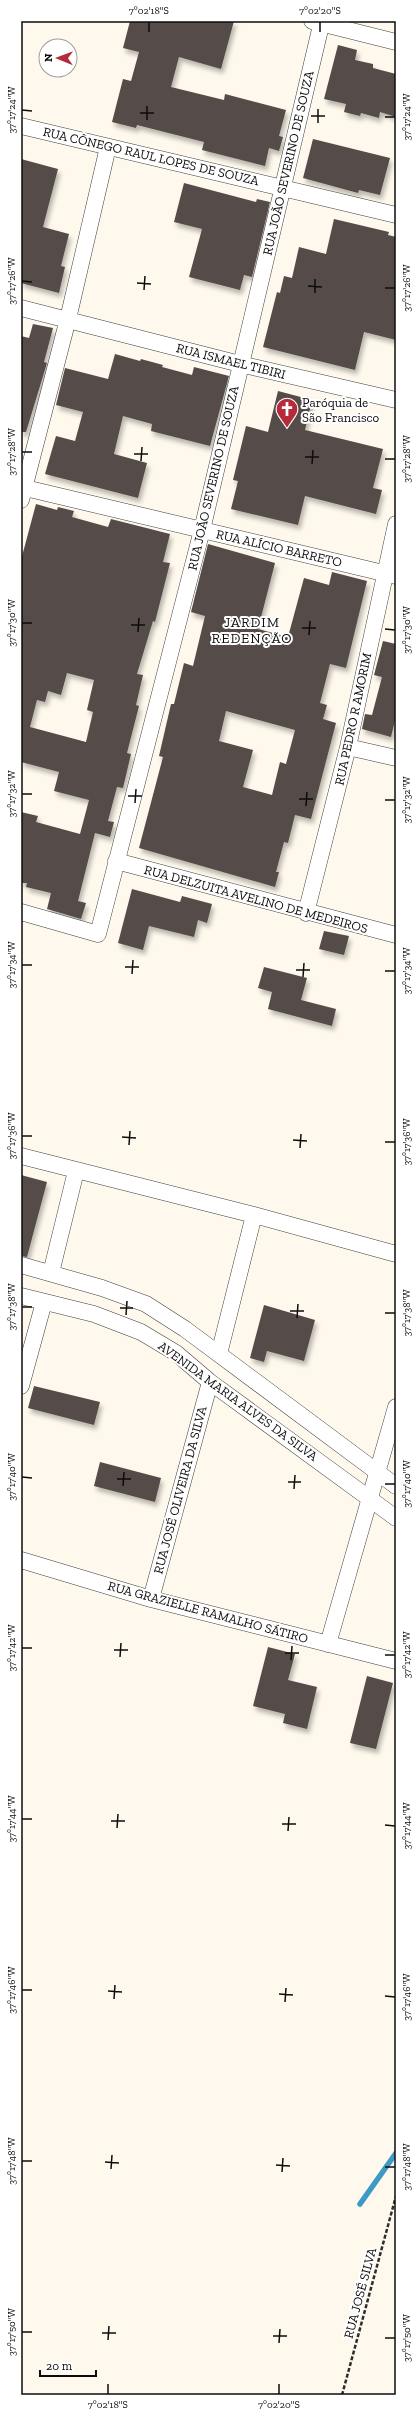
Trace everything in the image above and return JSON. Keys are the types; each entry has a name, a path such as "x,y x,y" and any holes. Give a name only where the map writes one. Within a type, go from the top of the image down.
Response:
{"street":[{"path":"318,22 396,42"},
{"name":"RUA JOÃO SEVERINO DE SOUZA","path":"21,912 98,934 202,530 318,22"},
{"name":"RUA CÔNEGO RAUL LOPES DE SOUZA","path":"21,126 281,186 396,215"},
{"path":"22,492 68,320 108,147"},
{"name":"RUA ISMAEL TIBIRI","path":"21,308 240,364 396,400"},
{"name":"RUA ALÍCIO BARRETO","path":"22,492 202,530 390,575"},
{"name":"RUA PEDRO R AMORIM","path":"306,913 390,575 396,524"},
{"path":"348,747 396,758"},
{"name":"RUA DELZUITA AVELINO DE MEDEIROS","path":"116,861 306,913 396,935"},
{"path":"21,1156 254,1215 396,1254"},
{"path":"51,1273 76,1171"},
{"path":"219,1354 254,1215"},
{"name":"AVENIDA MARIA ALVES DA SILVA","path":"21,1265 102,1288 146,1304 219,1354 396,1486"},
{"name":"AVENIDA MARIA ALVES DA SILVA","path":"21,1296 94,1314 141,1332 176,1353 210,1382 396,1518"},
{"path":"21,1386 44,1302"},
{"name":"RUA JOSÉ OLIVEIRA DA SILVA","path":"151,1598 210,1382"},
{"path":"328,1644 396,1407"},
{"name":"RUA GRAZIELLE RAMALHO SÁTIRO","path":"21,1560 151,1598 396,1662"}],"path":[{"name":"RUA JOSÉ SILVA","path":"342,2395 396,2196"}],"building":[{"path":"130,21 234,21 221,69 179,57 171,87 224,100 225,94 286,110 279,136 283,137 279,151 269,148 265,166 202,150 204,142 137,125 136,128 112,122 123,79 131,81 139,52 123,48"},
{"path":"338,45 357,50 355,60 373,64 373,68 396,74 396,117 380,112 379,118 361,113 360,116 344,112 346,104 324,99"},
{"path":"313,139 390,158 380,195 359,190 358,193 303,178"},
{"path":"21,159 58,169 43,227 69,234 61,266 65,267 59,293 21,283"},
{"path":"184,183 256,202 257,199 270,202 252,277 244,275 240,290 189,277 202,229 174,222"},
{"path":"334,219 389,232 388,235 396,237 396,340 364,332 355,370 263,347 277,292 280,293 284,276 292,278 299,247 326,254"},
{"path":"33,324 53,328 44,362 47,363 26,432 21,432 21,336 29,338"},
{"path":"115,354 140,361 141,359 163,365 162,367 192,375 194,367 229,376 210,446 151,431 152,424 123,416 114,454 147,463 138,498 45,474 56,436 75,441 83,412 56,405 65,368 108,379"},
{"path":"278,391 312,400 305,430 383,449 373,488 382,490 376,514 305,496 298,525 231,509 238,481 233,480 246,426 268,432"},
{"path":"36,504 57,510 58,507 74,511 72,517 108,527 111,519 170,534 163,562 170,563 155,622 153,621 137,674 143,675 136,705 139,706 127,753 131,754 123,788 117,787 108,821 114,822 110,837 95,833 78,901 86,903 81,919 47,909 51,893 26,887 27,883 21,883 21,812 38,816 36,822 80,834 89,800 54,791 59,772 21,762 21,560","holes":["67,673 94,680 87,710 93,712 86,742 30,727 37,700 45,702 48,691 61,695"]},
{"path":"208,544 275,563 258,629 288,637 304,578 329,585 332,572 367,581 346,668 330,664 320,703 327,705 323,719 336,723 311,819 295,815 288,843 284,842 276,872 279,872 275,887 139,848 163,757 159,756 171,704 174,704 184,663 193,666 205,616 191,612","holes":["226,711 295,730 286,764 280,762 272,795 243,787 253,750 219,741"]},
{"path":"383,641 396,644 396,716 391,737 362,729 365,714 372,715 382,677 374,675"},
{"path":"132,889 180,902 182,896 212,904 207,923 198,920 194,937 149,926 143,950 118,943"},
{"path":"324,931 349,936 344,955 319,949"},
{"path":"264,967 307,978 301,1000 336,1009 332,1026 268,1009 272,992 258,988"},
{"path":"21,1175 47,1182 27,1257 21,1256"},
{"path":"264,1305 315,1320 304,1361 267,1351 264,1362 250,1358"},
{"path":"34,1386 100,1402 94,1425 28,1408"},
{"path":"100,1462 161,1478 155,1502 94,1486"},
{"path":"268,1647 295,1654 288,1680 317,1687 307,1729 283,1723 285,1714 253,1706"},
{"path":"367,1676 393,1683 376,1749 350,1743"}],"waterway":[{"path":"360,2204 396,2153"}],"place":[{"name":"Paróquia de São Francisco","path":"287,428"}],"district":[{"name":"JARDIM REDENÇÃO","path":"252,630"}]}
